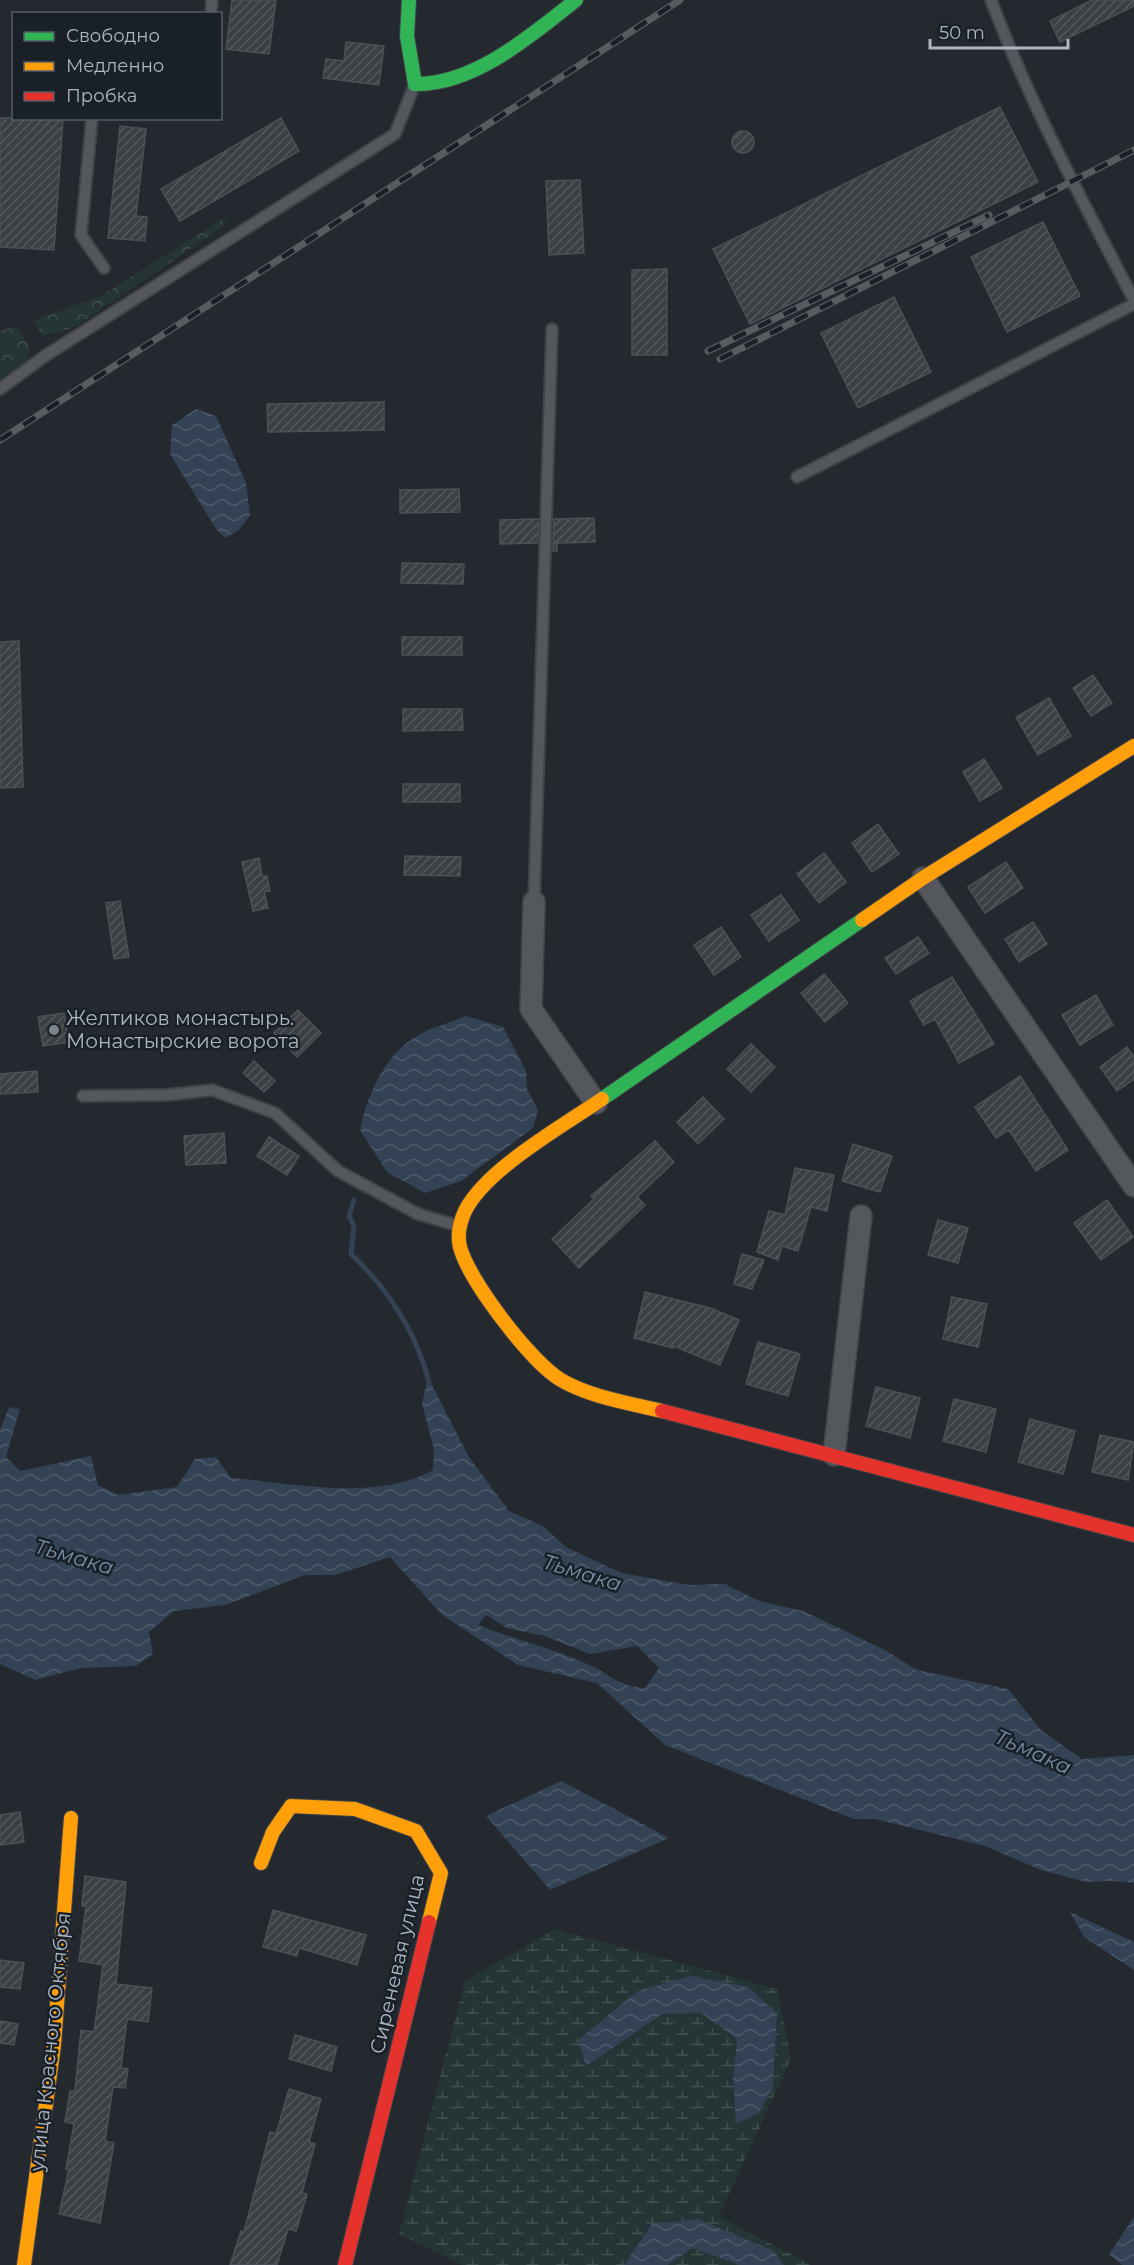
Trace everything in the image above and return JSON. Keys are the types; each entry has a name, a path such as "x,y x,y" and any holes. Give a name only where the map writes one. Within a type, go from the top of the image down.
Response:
{"street":[{"path":"409,0 406,36 415,84 437,84 491,59 555,18 576,0"},
{"path":"1134,746 923,878 596,1103 482,1186 469,1204 459,1226 460,1246 489,1298 554,1375 574,1386 622,1401 1134,1535"},
{"path":"923,878 1134,1186"},
{"path":"534,902 531,1009 596,1103"},
{"path":"834,1455 861,1216"},
{"name":"Сиреневая улица","path":"261,1863 273,1832 291,1806 355,1809 416,1831 441,1873 345,2265"},
{"name":"улица Красного Октября","path":"24,2265 54,2045 71,1818"}],"lane":[{"path":"797,477 1134,302 1071,182 1006,40 991,0"},
{"path":"0,389 45,356 395,134 415,84"},
{"path":"92,120 81,235 104,268"},
{"path":"534,902 552,328"},
{"path":"83,1096 167,1095 212,1090 275,1113 338,1171 418,1214 459,1226"}],"green space":[{"path":"229,215 220,229 75,327 43,336 34,320 99,297"},
{"path":"17,326 30,348 25,365 0,381 0,331"},
{"path":"554,1929 777,1989 791,2059 719,2216 811,2265 784,2265 774,2251 652,2224 624,2265 462,2265 399,2234 465,1981","holes":["691,1976 777,2013 773,2087 733,2079 737,2039 701,2013 662,2014 586,2065"]},
{"path":"693,2248 739,2265 668,2265"}],"water":[{"path":"196,409 216,416 246,483 250,515 239,530 225,538 216,529 170,454 172,425"},
{"path":"466,1016 503,1027 526,1071 527,1089 538,1110 533,1128 461,1181 425,1193 387,1172 360,1130 372,1091 393,1056 420,1034"},
{"name":"Тьмака","path":"428,1377 469,1457 509,1511 543,1526 566,1547 621,1573 688,1585 725,1584 759,1601 803,1611 885,1650 917,1670 1008,1689 1042,1731 1082,1759 1134,1755 1134,1883 1086,1882 1041,1870 985,1846 875,1819 854,1819 665,1745 597,1683 518,1665 441,1614 390,1557 335,1575 305,1575 225,1605 174,1611 149,1632 153,1654 136,1666 81,1668 35,1680 0,1664 0,1430 9,1407 20,1409 6,1457 20,1471 91,1456 98,1485 118,1495 177,1487 195,1459 216,1457 231,1478 334,1488 361,1488 411,1480 433,1470 434,1449 422,1404","holes":["486,1615 507,1628 545,1636 590,1654 637,1646 659,1668 645,1688 635,1687 572,1658 478,1625"]},
{"path":"561,1781 669,1838 550,1890 486,1816"},
{"path":"1070,1912 1134,1942 1134,1970 1084,1937"},
{"path":"691,1976 748,1987 777,2013 773,2087 759,2113 736,2124 733,2079 737,2039 701,2013 662,2014 586,2066 578,2040 638,1991"},
{"path":"1134,2217 1134,2265 1122,2265 1109,2254"},
{"path":"697,2219 774,2251 784,2265 739,2265 693,2248 668,2265 624,2265 652,2224"}],"building":[{"path":"232,0 276,0 269,54 226,49"},
{"path":"1092,0 1134,0 1134,6 1060,42 1050,21"},
{"path":"346,42 384,46 379,85 323,78 326,59 344,61"},
{"path":"1000,107 1038,182 750,324 713,249"},
{"path":"0,118 63,120 54,250 0,247"},
{"path":"281,118 299,151 180,221 161,189"},
{"path":"120,126 146,129 136,216 147,217 145,241 108,238"},
{"path":"743,131 751,134 754,142 751,150 743,153 735,150 732,142 735,134"},
{"path":"580,180 584,253 549,255 546,181"},
{"path":"1043,222 1080,296 1007,332 971,257"},
{"path":"667,269 667,355 632,355 632,270"},
{"path":"894,297 931,372 858,408 821,333"},
{"path":"384,402 384,430 268,432 267,404"},
{"path":"459,489 460,512 400,513 400,490"},
{"path":"594,518 595,542 557,543 557,551 553,551 554,519"},
{"path":"539,519 538,543 500,544 500,520"},
{"path":"402,563 464,564 463,584 401,583"},
{"path":"402,637 462,637 462,655 402,655"},
{"path":"19,641 23,787 0,788 0,642"},
{"path":"1093,675 1112,703 1091,716 1073,688"},
{"path":"1049,698 1071,736 1038,755 1016,717"},
{"path":"403,709 462,709 463,730 403,731"},
{"path":"984,759 1002,788 980,801 963,772"},
{"path":"403,784 460,784 460,802 403,802"},
{"path":"878,824 899,854 872,872 852,843"},
{"path":"824,853 846,882 819,903 797,874"},
{"path":"405,856 461,857 460,876 404,875"},
{"path":"259,858 262,876 267,876 270,891 264,892 268,908 253,911 242,862"},
{"path":"1006,862 1023,888 985,913 968,887"},
{"path":"781,895 799,920 769,941 751,915"},
{"path":"120,901 129,957 114,959 106,903"},
{"path":"1033,922 1047,944 1019,962 1005,939"},
{"path":"721,927 741,957 714,975 694,945"},
{"path":"918,937 929,953 896,974 885,958"},
{"path":"824,974 848,1003 825,1022 801,993"},
{"path":"952,977 994,1044 959,1063 935,1019 924,1025 910,1001"},
{"path":"1096,995 1113,1025 1080,1045 1062,1015"},
{"path":"298,1010 321,1033 297,1057 274,1033"},
{"name":"Желтиков монастырь. Монастырские ворота","path":"64,1013 69,1042 43,1046 38,1017"},
{"path":"751,1044 775,1067 751,1092 727,1069"},
{"path":"1127,1047 1134,1057 1134,1079 1117,1091 1100,1067"},
{"path":"254,1061 275,1081 264,1092 243,1073"},
{"path":"37,1071 38,1092 0,1094 0,1074"},
{"path":"1020,1076 1068,1150 1036,1171 1009,1130 996,1138 975,1107"},
{"path":"703,1097 724,1119 698,1144 677,1122"},
{"path":"224,1133 226,1163 186,1165 184,1136"},
{"path":"269,1137 299,1156 287,1175 257,1156"},
{"path":"655,1141 674,1162 637,1197 645,1205 579,1268 552,1239 594,1199 591,1196"},
{"path":"853,1144 892,1156 880,1192 842,1181"},
{"path":"795,1168 834,1175 827,1211 811,1207 798,1251 782,1246 778,1260 757,1252 769,1211 785,1215"},
{"path":"1107,1200 1133,1237 1101,1260 1074,1223"},
{"path":"938,1220 968,1228 958,1263 928,1255"},
{"path":"742,1254 764,1260 752,1289 734,1284"},
{"path":"645,1292 710,1308 739,1320 720,1365 673,1346 673,1348 634,1338"},
{"path":"952,1297 987,1304 978,1347 943,1339"},
{"path":"758,1342 800,1354 788,1396 746,1384"},
{"path":"876,1387 920,1398 910,1438 866,1426"},
{"path":"954,1399 996,1409 986,1452 943,1441"},
{"path":"1030,1419 1075,1431 1063,1474 1018,1462"},
{"path":"1100,1435 1134,1442 1128,1480 1092,1472"},
{"path":"20,1812 24,1842 0,1845 0,1815"},
{"path":"85,1876 126,1882 116,1984 152,1988 148,2022 127,2019 121,2068 128,2069 125,2088 113,2087 105,2141 114,2143 100,2223 59,2214 69,2169 66,2169 74,2124 65,2122 70,2091 75,2091 81,2030 94,2032 103,1965 79,1961 86,1906 82,1906"},
{"path":"273,1910 366,1935 357,1965 299,1948 297,1956 263,1947"},
{"path":"0,1960 24,1963 20,1989 0,1987"},
{"path":"0,2021 18,2024 14,2045 0,2043"},
{"path":"295,2035 337,2047 331,2071 289,2059"},
{"path":"289,2089 321,2099 309,2142 315,2144 302,2193 307,2194 296,2231 288,2229 277,2265 230,2265 241,2231 244,2232 270,2132 276,2134"}],"waterway":[{"path":"354,1200 349,1215 354,1227 351,1254 377,1282 399,1312 417,1346 429,1382"}],"railway":[{"path":"0,440 680,0"},
{"path":"720,359 1134,150"},
{"path":"708,351 989,215"}],"traffic: fast":[{"path":"409,0 407,36 415,84 437,82 480,67 501,56 576,0"},
{"path":"602,1099 862,920"}],"traffic: slow":[{"path":"862,920 923,878 1134,746"},
{"path":"602,1099 507,1164 475,1195 462,1220 460,1247 475,1280 488,1299 518,1339 548,1371 584,1391 662,1411"},
{"path":"261,1863 273,1832 291,1806 355,1809 416,1831 441,1873 429,1922"},
{"path":"24,2265 54,2045 71,1818"}],"traffic: jam":[{"path":"662,1411 1134,1535"},
{"path":"345,2265 429,1922"}],"place":[{"name":"Желтиков монастырь. Монастырские ворота","path":"54,1030"}]}
